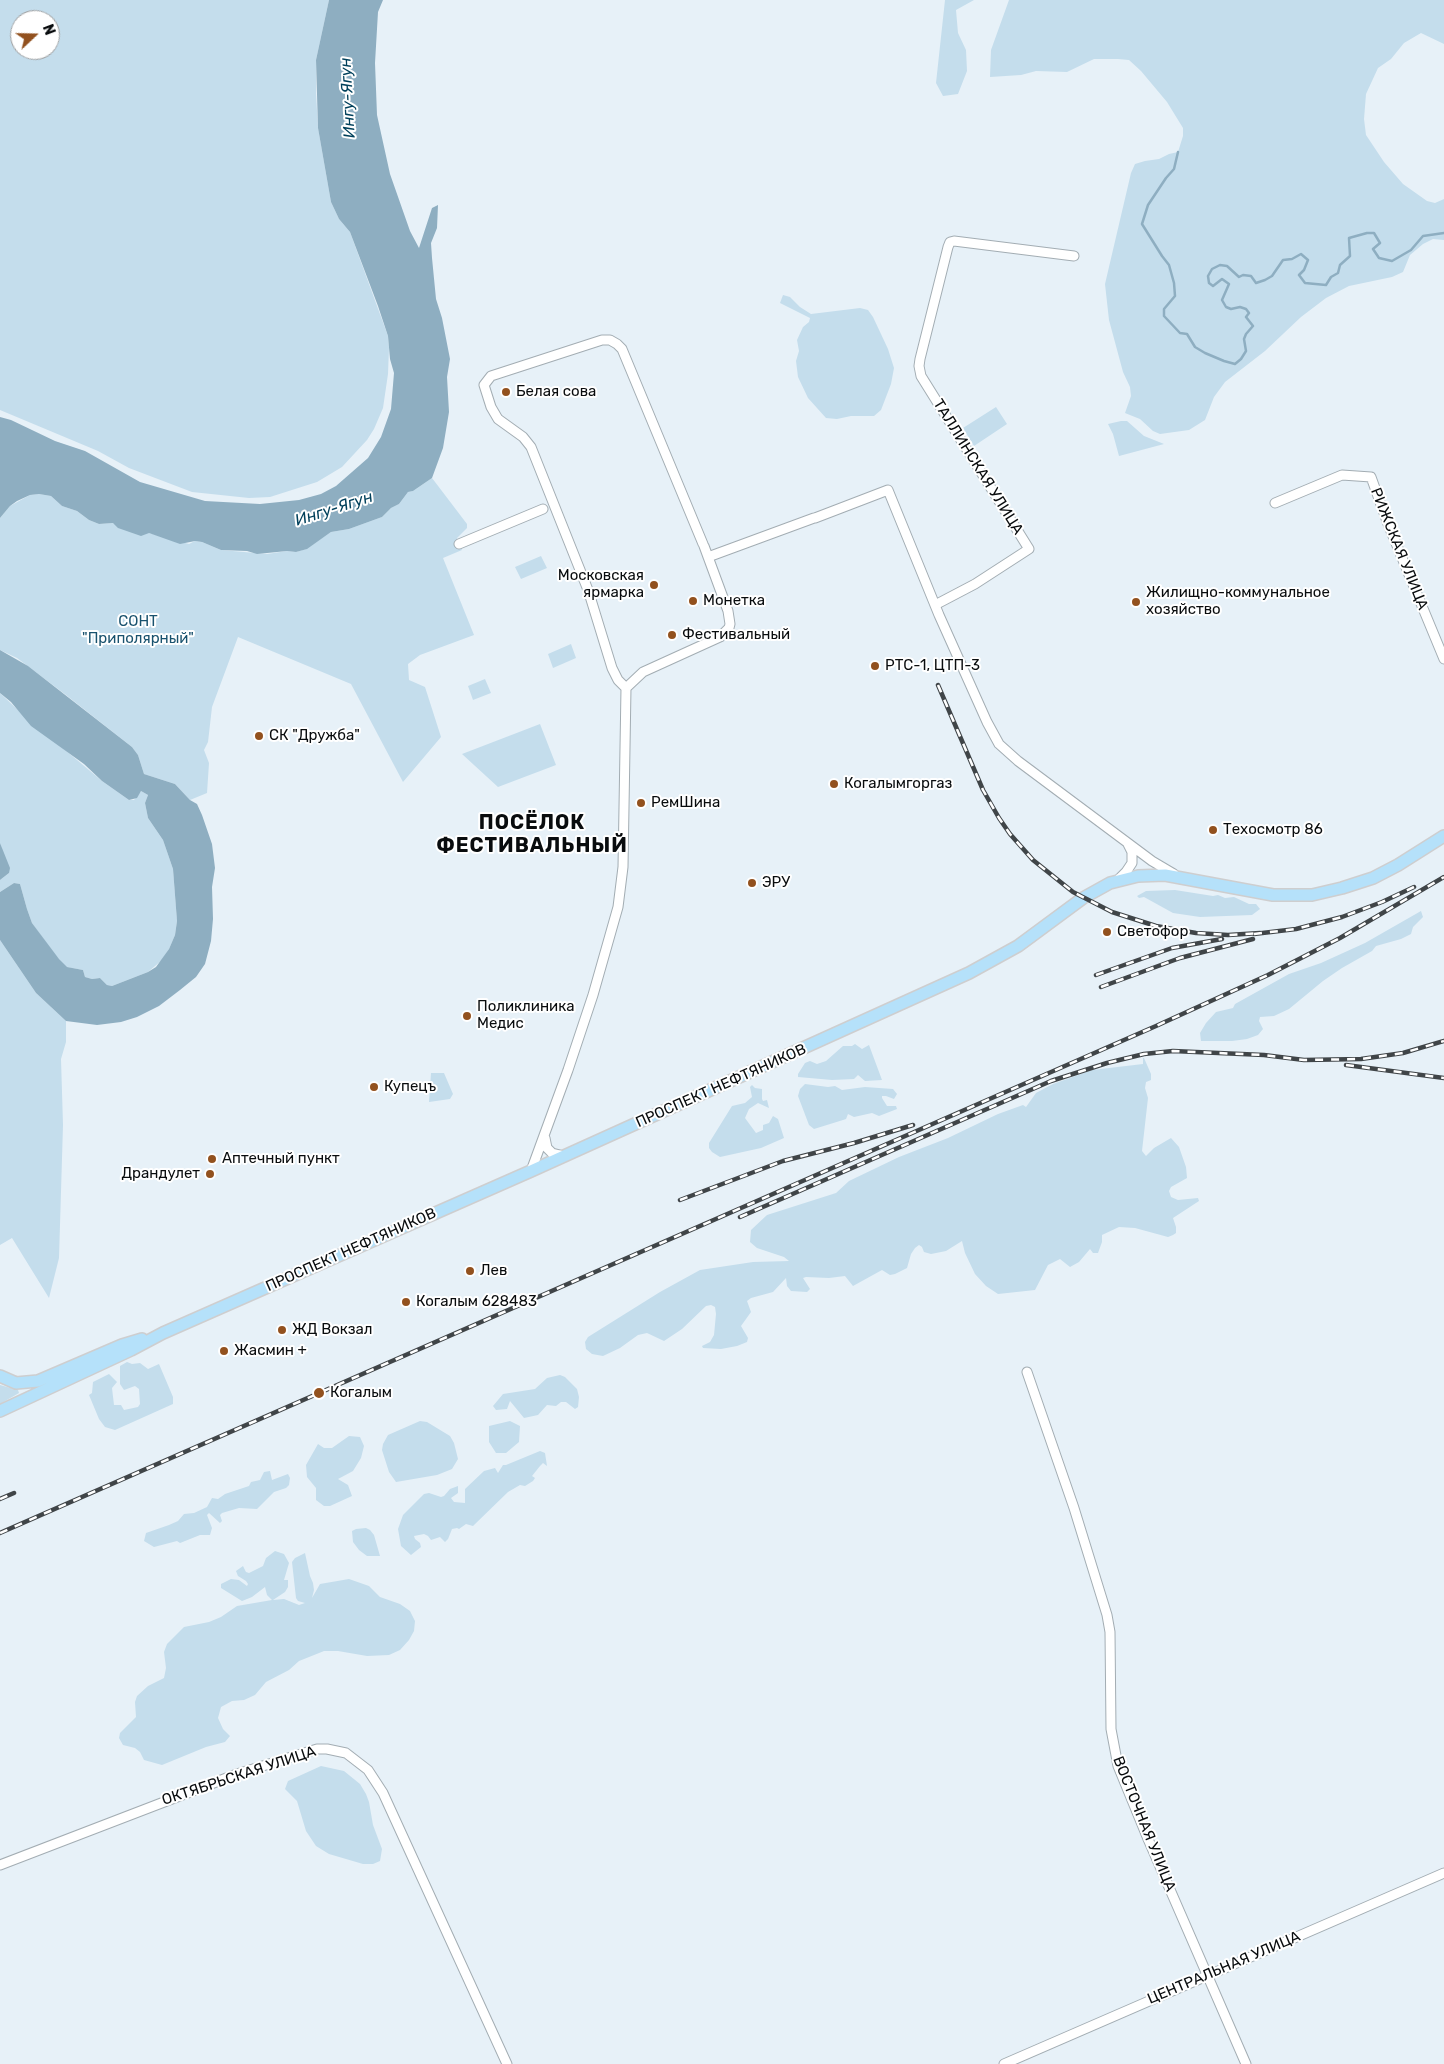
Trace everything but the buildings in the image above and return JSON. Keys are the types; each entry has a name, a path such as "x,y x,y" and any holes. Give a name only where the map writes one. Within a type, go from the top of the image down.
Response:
{"main road":[{"name":"ПРОСПЕКТ НЕФТЯНИКОВ","path":"1,1410 131,1350 163,1333 531,1171 905,1003 986,964 1018,946 1092,893 1118,880 1148,875 1181,878 1273,895 1312,895 1373,878 1398,865 1444,836"},
{"path":"0,1376 16,1383 38,1380 122,1345 163,1333"}],"street":[{"name":"ТАЛЛИНСКАЯ УЛИЦА","path":"935,605 975,584 1029,549 921,376 920,359 948,247 950,242 954,241 1074,256"},
{"path":"531,1171 545,1137 593,995 618,907 623,867 624,709 626,688 644,672 720,637 730,624 728,611 704,545 622,349 610,340 602,340 491,376 485,382 485,390 498,419 523,437 531,447 589,591 612,668 618,680 626,688"},
{"name":"РИЖСКАЯ УЛИЦА","path":"1275,502 1342,475 1371,477 1388,524 1444,659"},
{"path":"708,557 888,490 935,605 987,722 1000,744 1018,761 1126,842 1152,861 1181,878"},
{"path":"459,544 554,505"},
{"path":"1118,880 1132,863 1132,852 1126,842"},
{"path":"545,1137 547,1148 552,1153 564,1156"},
{"name":"ВОСТОЧНАЯ УЛИЦА","path":"1027,1372 1074,1508 1106,1615 1110,1640 1110,1728 1118,1766 1148,1840 1246,2064"},
{"name":"ОКТЯБРЬСКАЯ УЛИЦА","path":"0,1865 237,1774 317,1749 346,1753 368,1770 383,1793 507,2064"},
{"name":"ЦЕНТРАЛЬНАЯ УЛИЦА","path":"1004,2064 1444,1873"}],"green space":[{"path":"0,0 329,0 316,60 318,128 331,202 339,219 350,232 388,336 388,374 383,408 374,429 367,440 342,467 317,482 270,497 249,498 192,492 129,468 98,451 0,410"},
{"path":"945,0 974,0 956,10 958,33 966,50 967,71 958,94 943,96 936,83"},
{"path":"1009,0 1444,0 1444,44 1421,33 1404,43 1391,59 1378,68 1366,94 1364,119 1366,135 1384,162 1403,184 1427,201 1435,203 1444,199 1444,240 1433,239 1423,244 1410,255 1403,272 1392,277 1349,286 1326,298 1301,317 1265,351 1225,382 1214,397 1205,420 1189,430 1160,434 1153,431 1140,419 1125,413 1131,396 1130,387 1123,372 1109,320 1105,284 1131,173 1135,164 1159,159 1178,152 1183,136 1183,128 1167,102 1141,71 1129,60 1094,59 1067,72 1036,71 1021,75 990,77 991,50"},
{"path":"783,295 790,297 811,314 860,308 868,310 888,349 894,368 891,384 881,410 874,416 826,418 808,398 798,377 796,361 799,351 797,340 810,318 780,303"},
{"path":"996,407 1007,424 974,446 963,428"},
{"path":"1127,421 1144,436 1164,444 1119,456 1108,424"},
{"name":"СОНТ \"Приполярный\"","path":"432,478 467,524 467,528 457,538 462,550 443,558 474,635 420,655 408,664 409,680 425,687 441,737 403,782 351,684 238,637 212,707 208,742 204,750 209,763 207,793 190,800 175,784 144,774 138,755 132,747 17,658 0,650 0,518 10,506 30,495 51,496 62,506 77,511 89,520 99,524 113,523 189,544 195,541 202,542 221,550 267,554 287,551 296,552 306,549 331,532 349,529 382,517 391,508 399,504 408,492 413,491"},
{"path":"541,556 547,568 521,579 515,567"},
{"path":"571,644 576,658 553,668 548,654"},
{"path":"485,679 491,693 473,700 468,686"},
{"path":"0,693 102,781 129,800 134,800 141,791 148,795 145,803 148,818 163,840 173,869 177,921 175,935 169,949 162,960 148,972 112,986 107,985 100,978 92,979 85,977 83,970 66,967 54,954 32,923 20,884 14,883 0,892 0,880 9,873 0,843"},
{"path":"540,724 556,765 498,787 462,754"},
{"path":"1175,890 1213,896 1218,895 1225,898 1234,897 1249,904 1256,904 1260,909 1252,915 1200,917 1173,913 1144,897 1139,898 1137,896 1146,891"},
{"path":"1421,911 1423,917 1413,927 1411,934 1376,946 1372,951 1323,981 1289,1009 1274,1016 1260,1017 1259,1021 1263,1029 1258,1035 1232,1041 1201,1041 1200,1033 1216,1012 1233,1008 1235,1004 1289,974 1321,963 1365,943"},
{"path":"0,940 36,993 66,1021 66,1042 61,1059 63,1125 59,1258 49,1298 12,1238 0,1245"},
{"path":"855,1044 862,1049 869,1045 882,1080 865,1081 858,1075 854,1079 832,1080 798,1077 805,1063 810,1061 817,1064 826,1061 843,1046"},
{"path":"1143,1058 1151,1074 1151,1080 1146,1082 1145,1088 1148,1098 1142,1151 1146,1156 1154,1148 1171,1138 1179,1147 1186,1167 1187,1178 1171,1187 1169,1191 1171,1197 1178,1200 1198,1198 1199,1201 1173,1218 1176,1233 1173,1235 1168,1237 1135,1228 1119,1227 1102,1235 1102,1242 1098,1253 1093,1253 1090,1249 1079,1262 1070,1267 1060,1259 1048,1265 1035,1290 998,1294 986,1286 975,1274 965,1253 962,1241 946,1251 931,1254 924,1252 919,1245 911,1254 907,1268 890,1275 882,1270 853,1286 845,1276 829,1278 806,1277 803,1278 810,1289 807,1292 791,1291 787,1286 786,1278 773,1292 751,1298 747,1301 751,1312 741,1326 748,1338 747,1342 737,1346 721,1349 703,1348 702,1346 710,1342 714,1335 716,1314 715,1307 711,1305 706,1306 682,1329 664,1341 647,1333 638,1335 620,1348 603,1356 592,1354 586,1349 585,1342 588,1337 660,1292 700,1270 753,1262 789,1261 784,1257 757,1248 750,1242 751,1230 767,1215 836,1193 849,1181 899,1157 948,1138 998,1114 1023,1105 1026,1107 1036,1093 1053,1084 1092,1070 1143,1064"},
{"path":"431,1073 444,1073 453,1094 450,1099 429,1102"},
{"path":"805,1084 835,1086 842,1090 865,1087 893,1089 897,1094 894,1099 886,1096 882,1096 882,1098 887,1106 896,1106 897,1109 879,1116 872,1113 854,1117 848,1114 846,1119 814,1129 809,1125 798,1096 800,1089"},
{"path":"752,1085 755,1088 762,1089 762,1099 763,1101 767,1100 769,1108 758,1103 749,1109 745,1118 756,1133 763,1130 763,1125 769,1123 773,1116 778,1119 784,1138 761,1148 720,1157 712,1152 709,1148 709,1143 732,1106 745,1103 752,1097 750,1087"},
{"path":"127,1362 132,1364 140,1363 148,1369 159,1364 173,1397 173,1404 115,1430 105,1427 99,1419 89,1395 92,1393 93,1382 109,1374 117,1382 112,1388 114,1405 121,1405 124,1410 138,1407 140,1404 139,1389 135,1386 124,1390 120,1384 120,1366"},
{"path":"560,1375 565,1377 577,1389 579,1397 578,1407 575,1409 566,1402 561,1402 556,1406 547,1405 538,1415 524,1418 510,1401 507,1409 496,1410 493,1406 503,1394 535,1389 547,1378"},
{"path":"0,1385 18,1390 19,1393 0,1404"},
{"path":"420,1421 427,1422 450,1436 458,1459 452,1469 437,1475 396,1482 389,1472 382,1450 383,1444 388,1435"},
{"path":"510,1421 520,1426 519,1442 506,1453 496,1453 489,1442 489,1426"},
{"path":"349,1436 360,1437 364,1446 361,1458 353,1471 338,1479 348,1485 352,1496 330,1506 324,1506 316,1500 316,1488 307,1477 306,1465 318,1444 324,1448 332,1448"},
{"path":"540,1451 545,1453 547,1466 543,1463 532,1476 535,1478 533,1481 525,1486 520,1485 508,1492 473,1526 466,1524 459,1529 452,1529 445,1542 440,1537 431,1540 424,1534 414,1536 421,1547 411,1555 401,1546 398,1529 403,1515 424,1494 429,1493 441,1497 450,1489 458,1486 458,1493 451,1498 454,1502 465,1503 465,1489 484,1471 495,1468 498,1473 503,1465"},
{"path":"270,1471 272,1480 288,1474 290,1478 289,1485 274,1492 257,1509 239,1508 222,1513 220,1515 222,1521 220,1523 209,1513 207,1515 212,1528 210,1535 200,1535 180,1543 177,1541 154,1547 144,1541 146,1533 178,1521 184,1514 194,1513 207,1507 212,1498 218,1499 225,1494 249,1486 251,1482 260,1480 264,1472"},
{"path":"366,1528 374,1535 380,1556 367,1556 353,1542 352,1531"},
{"path":"275,1551 284,1554 289,1563 284,1580 288,1580 288,1587 285,1592 273,1600 284,1599 299,1605 305,1603 298,1601 296,1598 292,1562 295,1558 305,1553 313,1583 312,1598 320,1584 349,1579 369,1586 380,1597 400,1604 410,1611 415,1621 414,1631 409,1640 400,1650 389,1655 367,1656 338,1651 324,1651 299,1661 289,1670 266,1682 255,1695 244,1700 232,1701 221,1707 218,1718 223,1729 230,1736 225,1742 206,1747 162,1765 144,1760 140,1752 135,1748 123,1745 119,1738 120,1733 136,1717 135,1702 137,1696 148,1686 164,1678 166,1668 164,1652 167,1644 184,1627 209,1622 221,1617 237,1606 272,1600 267,1595 265,1587 252,1597 242,1601 221,1588 221,1584 231,1579 239,1580 247,1586 246,1581 238,1576 236,1571 243,1566 246,1572 249,1573 263,1566 266,1558"},
{"path":"321,1766 344,1771 360,1784 369,1802 373,1825 382,1849 380,1861 373,1864 363,1864 329,1854 316,1846 306,1831 297,1801 285,1789 288,1781"}],"water":[{"name":"Ингу-Ягун","path":"329,0 383,0 378,12 375,63 377,115 390,174 410,231 419,248 432,208 438,205 437,228 431,243 436,299 442,318 450,359 447,377 449,412 443,448 432,478 413,491 408,492 399,504 391,508 382,517 349,529 331,532 307,549 296,552 257,554 247,551 221,550 195,541 180,544 149,533 141,536 118,528 113,523 99,524 89,520 77,511 62,506 51,496 39,494 30,495 17,501 0,518 0,417 11,420 55,441 85,451 140,482 205,501 260,504 299,500 321,494 336,486 368,458 381,437 391,409 394,373 390,359 388,336 378,306 350,232 339,219 331,202 318,128 316,60"},
{"path":"0,650 28,666 132,747 138,755 144,774 175,784 190,800 197,804 202,815 212,844 215,868 212,887 213,919 211,941 205,964 196,977 180,990 159,1006 137,1017 121,1022 97,1025 66,1021 36,993 0,940 0,892 14,883 20,884 32,923 59,959 67,967 83,970 85,977 92,979 100,978 107,985 112,986 156,967 169,949 175,935 177,921 173,869 163,840 148,818 145,803 148,795 141,791 137,798 129,800 102,781 84,764 31,726 11,702 0,693"},
{"path":"0,843 10,868 9,873 0,880"}],"waterway":[{"path":"1178,152 1174,169 1148,205 1142,224 1169,265 1174,283 1175,296 1164,309 1164,316 1180,333 1187,334 1195,347 1224,361 1235,364 1241,359 1246,351 1244,339 1253,326 1246,317 1249,313 1246,309 1226,307 1222,300 1229,284 1222,279 1213,286 1209,283 1208,276 1212,269 1220,265 1227,266 1239,277 1243,275 1251,276 1256,283 1272,276 1283,260 1292,259 1301,254 1308,260 1304,270 1299,275 1305,283 1326,285 1331,277 1338,273 1340,265 1350,256 1349,238 1374,233 1380,243 1373,249 1379,258 1392,261 1411,250 1423,236 1444,233"}],"railway":[{"path":"938,685 983,790 999,818 1010,834 1033,860 1073,892 1112,912 1156,926 1196,933 1228,935 1260,933"},
{"path":"0,1533 1156,1026 1268,975 1340,938 1444,877"},
{"path":"1254,934 1296,929 1342,917 1382,902 1414,887"},
{"path":"1096,975 1172,948 1222,939"},
{"path":"1101,987 1180,958 1253,939"},
{"path":"740,1217 1051,1081 1107,1063 1144,1054 1173,1051 1264,1055 1304,1060 1361,1059 1403,1053 1444,1041"},
{"path":"1346,1065 1444,1078"},
{"path":"680,1200 783,1161 854,1143 913,1125"},
{"path":"0,1499 14,1493"}],"place":[{"name":"Белая сова","path":"506,392"},
{"name":"Московская ярмарка","path":"654,585"},
{"name":"Монетка","path":"693,601"},
{"name":"Жилищно-коммунальное хозяйство","path":"1136,602"},
{"name":"Фестивальный","path":"672,635"},
{"name":"РТС-1, ЦТП-3","path":"875,666"},
{"name":"СК \"Дружба\"","path":"259,736"},
{"name":"Когалымгоргаз","path":"834,784"},
{"name":"РемШина","path":"641,803"},
{"name":"Техосмотр 86","path":"1213,830"},
{"name":"ЭРУ","path":"752,883"},
{"name":"Светофор","path":"1107,932"},
{"name":"Поликлиника Медис","path":"467,1016"},
{"name":"Купецъ","path":"374,1087"},
{"name":"Аптечный пункт","path":"212,1159"},
{"name":"Драндулет","path":"210,1174"},
{"name":"Лев","path":"470,1271"},
{"name":"Когалым 628483","path":"406,1302"},
{"name":"ЖД Вокзал","path":"282,1330"},
{"name":"Жасмин +","path":"224,1351"},
{"name":"Когалым","path":"319,1393"}],"district":[{"name":"ПОСЁЛОК ФЕСТИВАЛЬНЫЙ","path":"532,834"}]}
